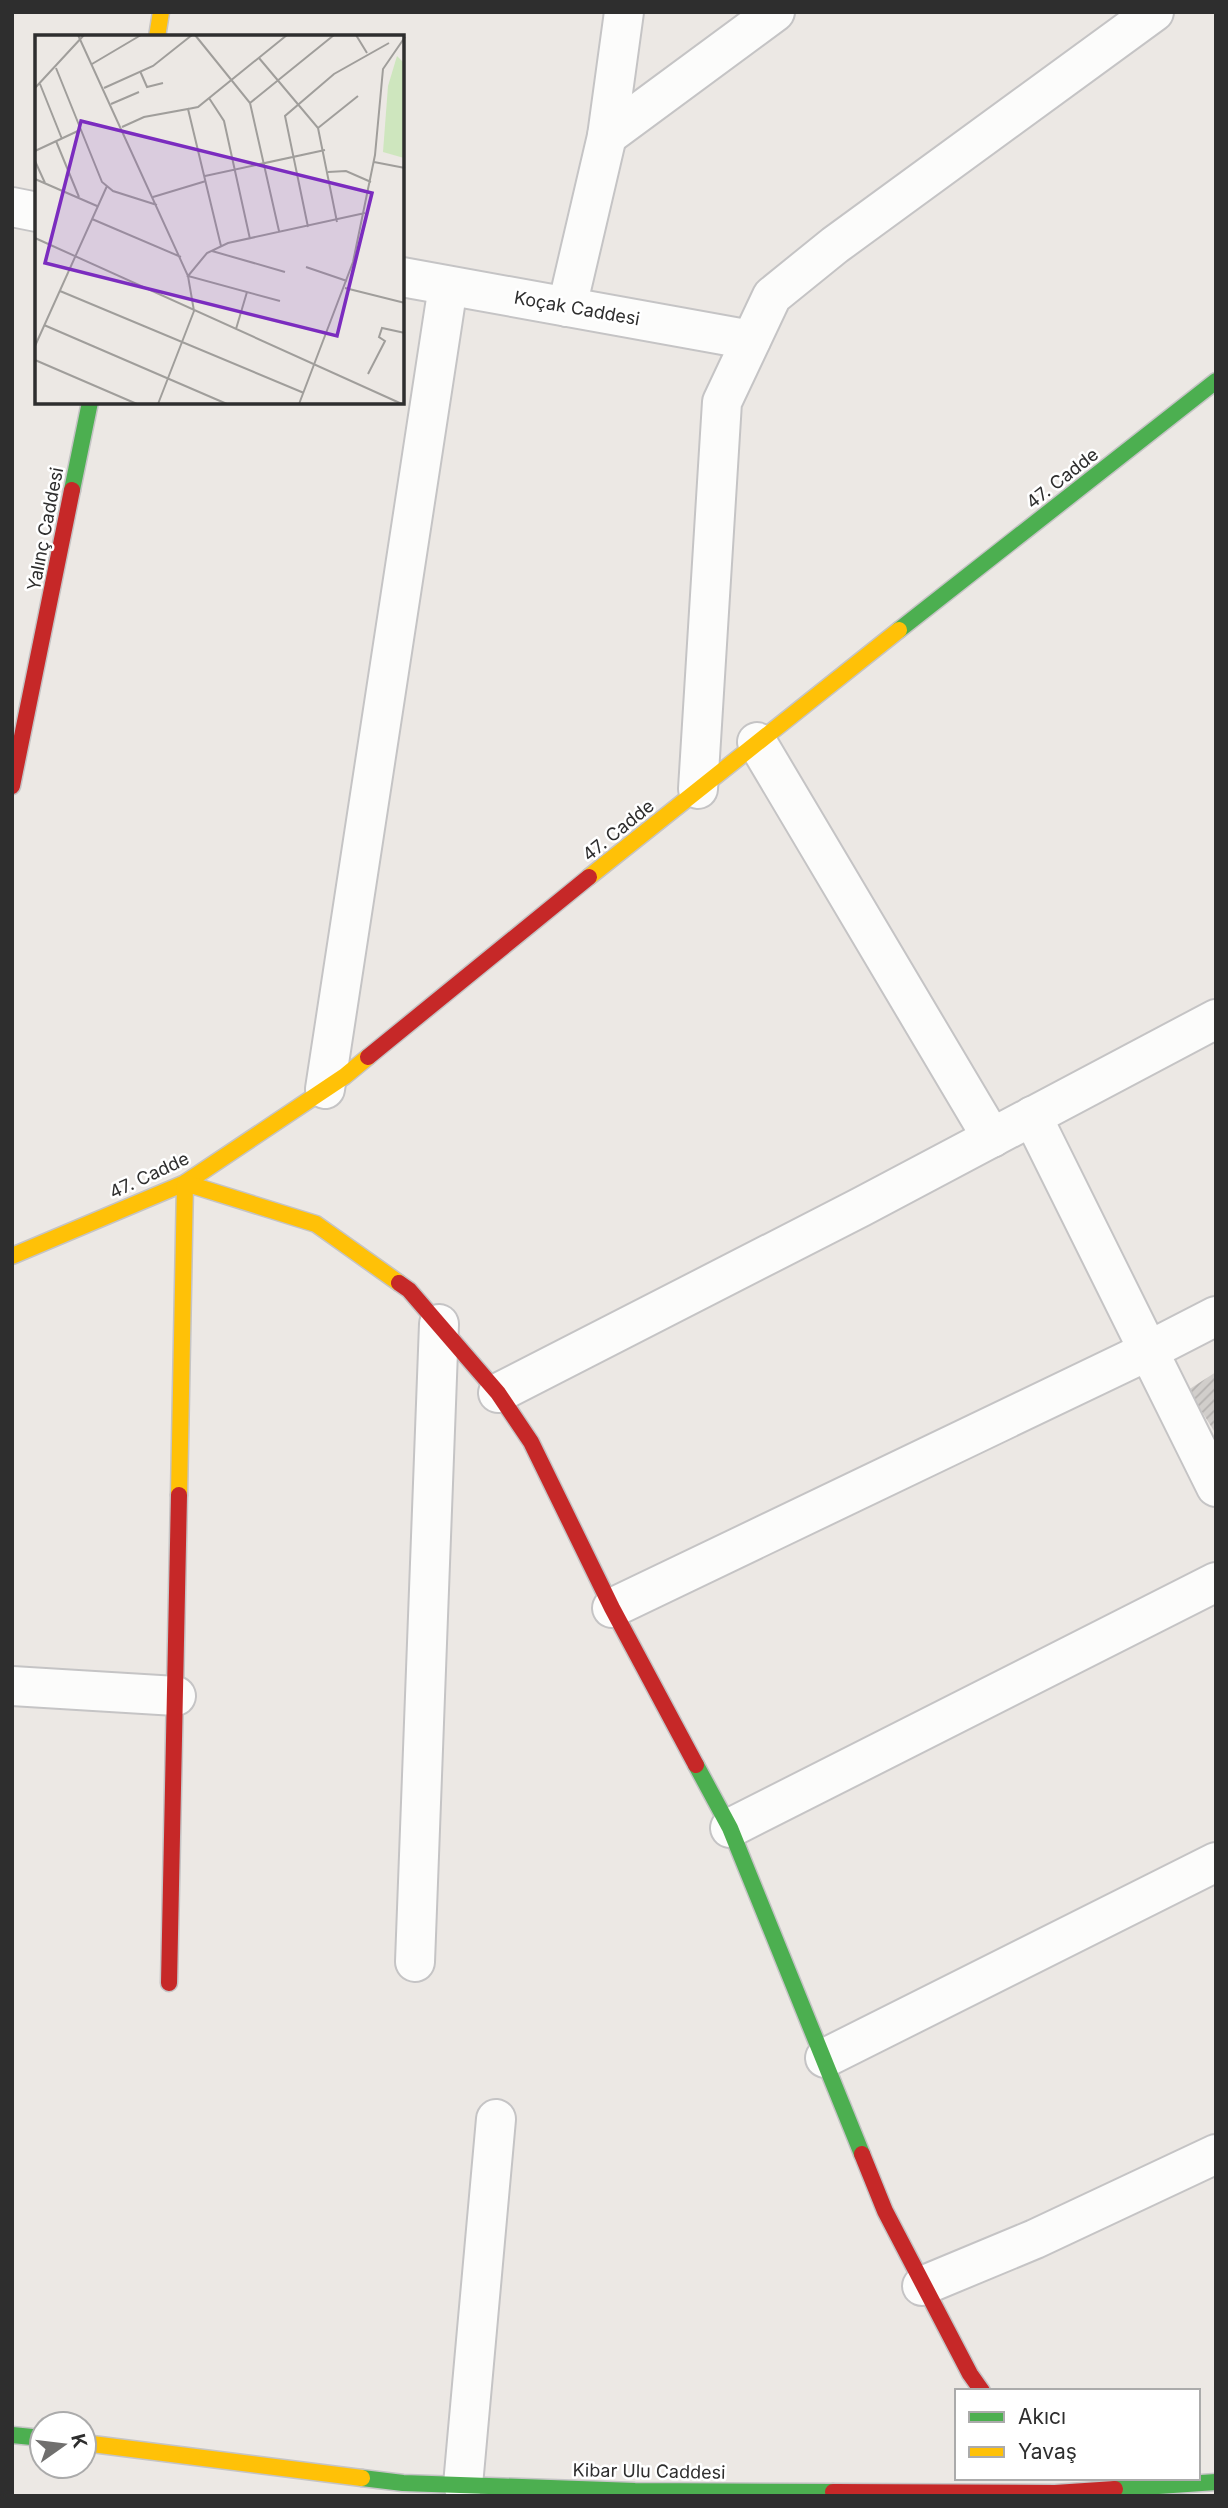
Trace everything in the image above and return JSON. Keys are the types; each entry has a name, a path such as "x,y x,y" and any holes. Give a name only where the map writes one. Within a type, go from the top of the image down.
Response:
{"street":[{"path":"157,35 161,12"},
{"path":"567,307 607,136 624,12"},
{"path":"607,136 775,12"},
{"path":"698,789 722,402 772,296 835,245 1150,13"},
{"path":"12,207 35,212"},
{"name":"Koçak Caddesi","path":"404,278 751,340"},
{"path":"325,1089 448,286"},
{"name":"47. Cadde","path":"12,1256 185,1183 345,1076 698,789 1216,381"},
{"name":"Yalınç Caddesi","path":"12,786 90,404"},
{"path":"757,743 992,1138"},
{"path":"498,1393 1216,1019"},
{"path":"1032,1116 1216,1487"},
{"path":"169,1983 185,1183 316,1224 409,1290 498,1393 531,1442 612,1608 730,1828 885,2211 922,2286 981,2389"},
{"path":"612,1608 1216,1316"},
{"path":"415,1962 439,1324"},
{"path":"730,1828 1216,1583"},
{"path":"12,1686 176,1696"},
{"path":"825,2058 1216,1862"},
{"path":"463,2484 496,2119"},
{"path":"922,2286 1035,2239 1216,2154"},
{"name":"Kibar Ulu Caddesi","path":"98,2446 403,2489 463,2484 635,2491 1216,2482"}],"building":[{"path":"1216,1372 1216,1434 1188,1390"}],"traffic: fast":[{"path":"899,630 1216,381"},
{"path":"72,490 90,404"},
{"path":"696,1765 730,1828 862,2154"},
{"path":"12,2435 28,2437"},
{"path":"362,2478 403,2483 635,2491 833,2492"},
{"path":"1115,2489 1216,2482"}],"traffic: slow":[{"path":"157,35 161,12"},
{"path":"589,877 899,630"},
{"path":"12,1256 185,1183 345,1076 368,1057"},
{"path":"179,1495 185,1183 316,1224 399,1283"},
{"path":"98,2445 362,2478"}],"traffic: jam":[{"path":"12,786 72,490"},
{"path":"368,1057 589,877"},
{"path":"399,1283 409,1290 498,1393 531,1442 612,1608 696,1765"},
{"path":"169,1983 179,1495"},
{"path":"862,2154 885,2211 970,2374 981,2389"},
{"path":"833,2492 1055,2493 1115,2489"}]}
